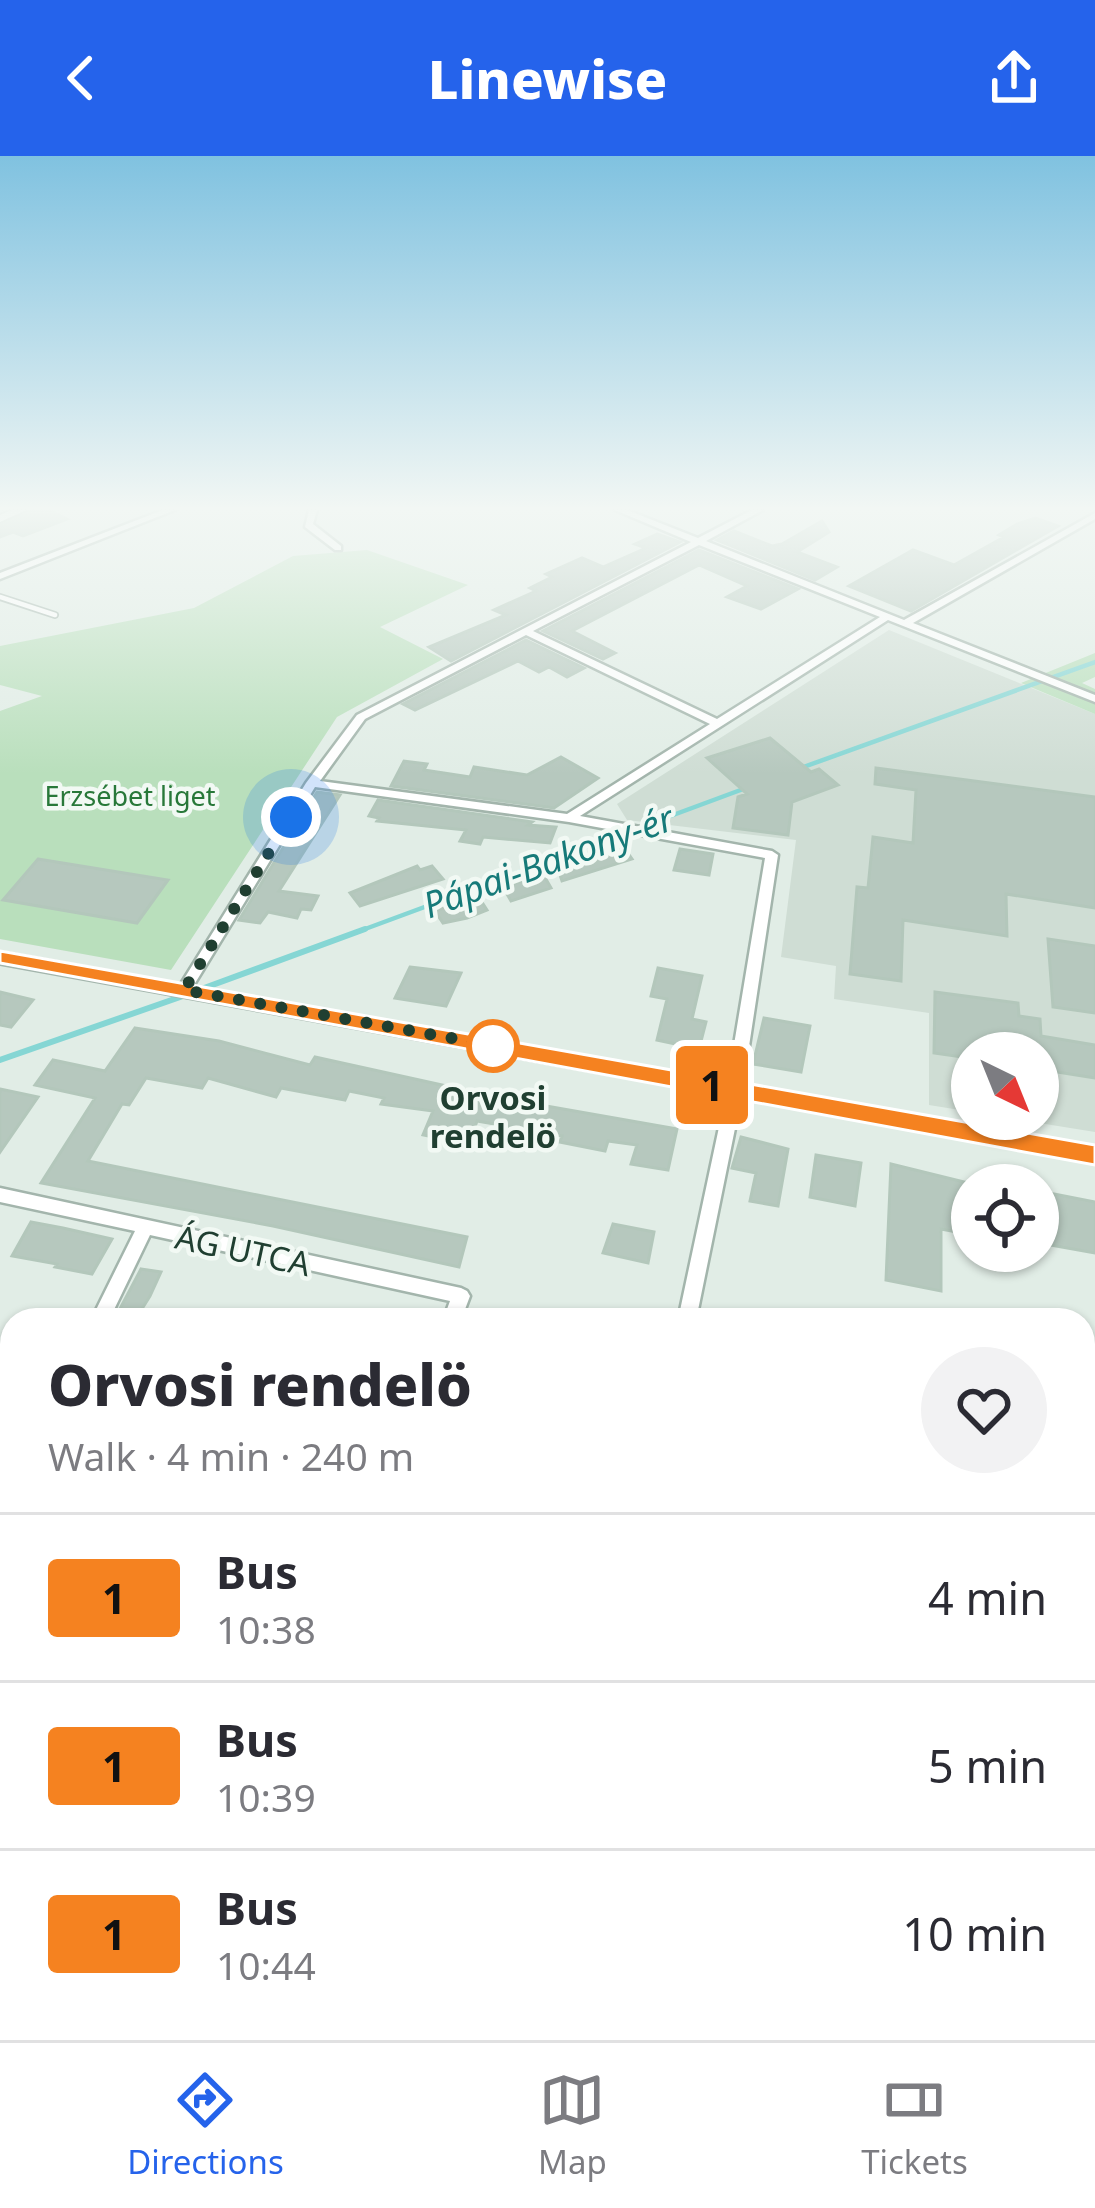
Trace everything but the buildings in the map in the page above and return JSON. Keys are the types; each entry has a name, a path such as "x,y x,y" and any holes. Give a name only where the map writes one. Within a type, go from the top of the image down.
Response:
{"street":[{"path":"184,990 312,783 344,736 370,710 592,598"},
{"path":"839,598 1095,700"},
{"path":"904,624 950,598"},
{"path":"569,818 886,617"},
{"path":"525,631 718,723"},
{"path":"312,783 569,818 772,855 735,1090 690,1308"},
{"path":"600,798 615,826"},
{"path":"0,958 1095,1155"},
{"name":"ÁG UTCA","path":"0,1195 461,1296 456,1308"},
{"path":"106,1308 144,1230"}],"lane":[{"path":"3,598 55,615"}],"shaded area":[{"path":"889,630 1095,714 1095,1132 1059,1126 1059,1032 951,1032 951,1109 929,1105 929,1013 834,999 836,966 781,957 796,840 627,820 617,804"}],"green space":[{"name":"Erzsébet liget","path":"213,598 441,598 380,627 443,659 337,717 171,970 0,939 0,711 42,696 0,685 0,646 194,608"},
{"path":"1095,653 1095,677 1082,683 1095,689 1095,714 1021,683"}],"waterway":[{"name":"Pápai-Bakony-ér","path":"798,769 1095,662"},
{"name":"Pápai-Bakony-ér","path":"357,932 746,788"},
{"name":"Pápai-Bakony-ér","path":"196,991 365,929"},
{"name":"Pápai-Bakony-ér","path":"0,1060 183,996"}],"bus line":[{"name":"1","path":"0,958 1095,1155"}],"place":[{"name":"Orvosi rendelö","path":"493,1046"}],"route":[{"path":"291,817 184,990 502,1047 493,1046"}]}
